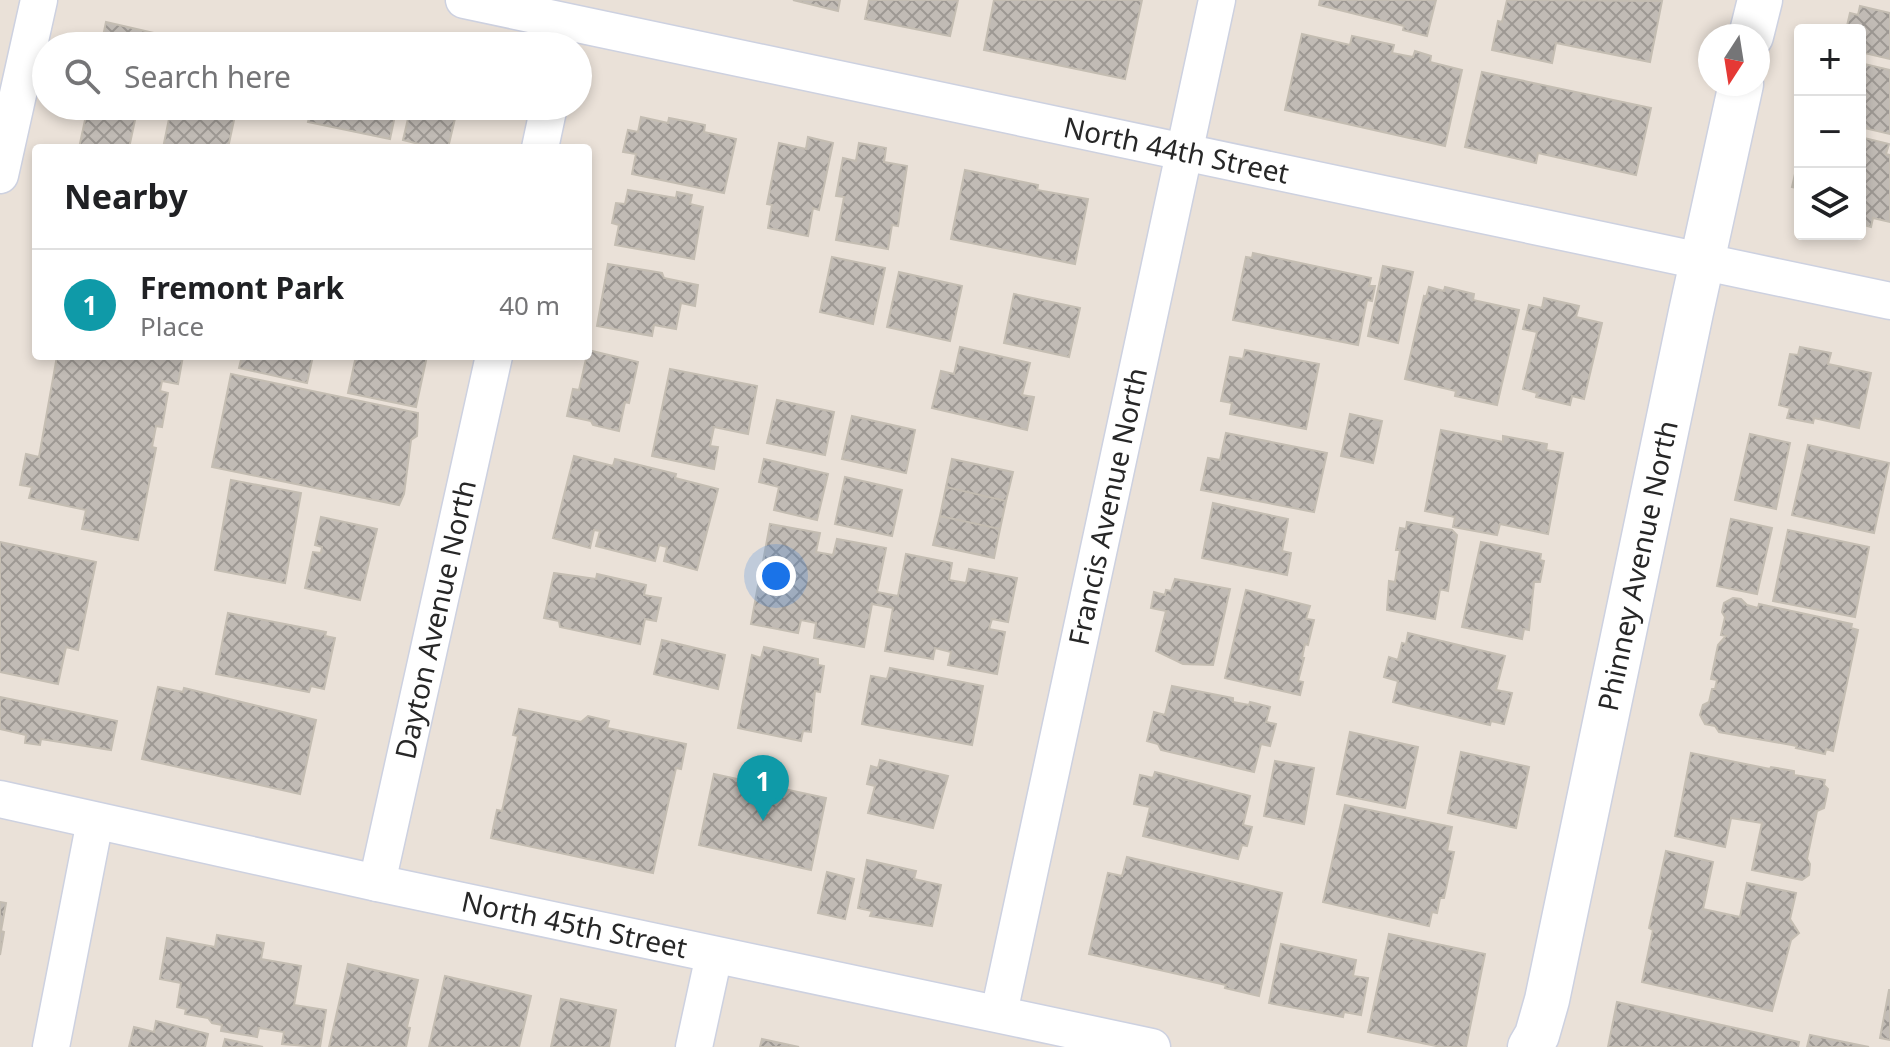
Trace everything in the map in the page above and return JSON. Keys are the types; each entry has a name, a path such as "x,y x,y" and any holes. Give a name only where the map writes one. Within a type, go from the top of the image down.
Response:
{"street":[{"path":"0,175 39,0"},
{"name":"North 44th Street","path":"464,0 1890,301"},
{"name":"Francis Avenue North","path":"999,1013 1217,0"},
{"path":"1754,24 1760,0"},
{"name":"Phinney Avenue North","path":"1530,1047 1537,1035 1547,1000 1738,96"},
{"path":"541,144 546,120"},
{"name":"Dayton Avenue North","path":"377,883 493,360"},
{"name":"North 45th Street","path":"0,799 377,883 1152,1047"},
{"path":"51,1047 95,821"},
{"path":"694,1047 714,955"}],"building":[{"path":"793,0 840,0 838,11"},
{"path":"869,0 958,0 950,36 865,19"},
{"path":"994,0 1142,0 1125,79 984,50"},
{"path":"1320,0 1436,0 1427,36 1403,30 1404,26 1319,5"},
{"path":"1507,0 1662,1 1650,62 1556,43 1552,63 1492,50 1498,21 1502,22"},
{"path":"1860,6 1890,13 1890,59 1866,53 1866,24 1847,24 1850,13 1858,15"},
{"path":"106,22 150,32 104,32"},
{"path":"1302,34 1350,45 1352,36 1394,45 1392,53 1413,57 1415,51 1431,56 1430,62 1462,70 1445,146 1285,110"},
{"path":"1866,64 1890,70 1890,134 1866,128"},
{"path":"1482,72 1651,108 1636,175 1538,153 1536,163 1465,147"},
{"path":"641,117 668,123 669,118 705,125 704,132 736,139 724,193 632,174 636,154 623,152 628,130 638,132"},
{"path":"85,120 135,120 130,144 80,144"},
{"path":"169,120 234,120 229,144 164,144"},
{"path":"308,120 394,120 390,139"},
{"path":"408,120 455,120 449,144 419,144 403,140"},
{"path":"808,137 833,143 819,210 813,208 808,236 768,228 772,205 767,204 779,143 806,149"},
{"path":"1866,138 1889,144 1886,154 1890,155 1890,222 1873,218 1871,227 1866,226"},
{"path":"859,143 886,148 884,162 907,166 898,226 892,225 888,249 836,240 844,197 836,196 843,158 856,161"},
{"path":"965,170 1038,185 1037,190 1088,199 1075,264 951,239"},
{"path":"628,190 676,198 677,192 692,195 690,204 703,207 694,259 615,245 619,225 612,223 616,203 625,204"},
{"path":"1253,253 1371,278 1369,286 1375,286 1372,301 1367,300 1358,345 1233,320 1246,257 1252,258"},
{"path":"832,257 885,268 873,324 820,312"},
{"path":"608,264 662,273 664,278 698,285 695,306 681,303 676,329 654,325 652,336 597,326"},
{"path":"1383,266 1413,272 1398,343 1368,336"},
{"path":"899,272 962,286 950,341 887,327"},
{"path":"1429,287 1444,291 1445,287 1474,294 1473,300 1519,310 1497,405 1455,396 1456,391 1405,379 1424,296"},
{"path":"1014,294 1080,308 1069,357 1004,343"},
{"path":"1544,298 1579,306 1576,317 1602,323 1584,399 1572,396 1570,405 1536,397 1537,393 1523,389 1537,332 1523,329 1529,305 1542,308"},
{"path":"960,347 1030,363 1022,395 1034,397 1027,430 932,408 941,371 954,374"},
{"path":"1800,347 1831,353 1828,364 1871,373 1859,428 1814,418 1813,423 1787,418 1790,408 1779,405 1790,354 1798,355"},
{"path":"1245,350 1319,364 1306,429 1230,414 1232,403 1221,401 1230,357 1243,359"},
{"path":"592,351 638,362 619,431 567,416 573,389 579,390 586,360 592,360"},
{"path":"56,360 182,360 178,384 162,381 160,391 168,393 162,427 156,426 152,447 156,448 138,540 82,529 86,510 29,498 32,487 20,485 26,454 39,457"},
{"path":"241,360 312,360 307,383 239,368"},
{"path":"355,360 426,360 416,407 348,393"},
{"path":"670,369 757,386 748,434 714,427 710,446 718,447 714,469 652,456"},
{"path":"231,374 418,413 417,436 411,440 404,494 399,505 212,467"},
{"path":"777,400 834,412 825,455 767,443"},
{"path":"1350,414 1382,421 1373,463 1341,456"},
{"path":"852,416 915,430 906,473 842,459"},
{"path":"1441,430 1503,442 1503,436 1547,444 1546,450 1563,453 1548,534 1500,524 1497,535 1453,527 1455,517 1425,511"},
{"path":"1226,433 1327,453 1314,512 1201,490 1208,458 1220,460"},
{"path":"1750,434 1790,443 1776,509 1735,500"},
{"path":"1808,445 1889,463 1874,533 1792,515"},
{"path":"574,456 613,466 615,459 676,474 675,478 718,489 697,570 664,561 667,547 659,545 655,561 596,546 600,531 594,530 590,548 553,538"},
{"path":"764,459 828,474 817,520 774,510 779,487 759,482"},
{"path":"952,459 1013,472 1006,501 946,487"},
{"path":"845,477 902,490 892,536 835,524"},
{"path":"231,480 301,493 285,583 215,570"},
{"path":"946,487 1006,501 1000,529 940,516"},
{"path":"1213,503 1288,519 1282,551 1291,553 1287,575 1202,558"},
{"path":"940,516 1000,529 994,558 933,545"},
{"path":"321,517 377,529 360,600 305,588 313,552 321,553 322,547 315,545"},
{"path":"1731,519 1772,528 1757,594 1717,586"},
{"path":"1407,522 1452,530 1457,535 1448,591 1440,589 1435,619 1387,610 1389,581 1395,582 1400,528 1406,529"},
{"path":"770,524 820,533 816,552 833,555 837,539 886,548 877,592 898,596 906,554 952,563 949,580 966,583 969,569 1017,578 1008,622 992,619 989,629 1005,632 997,674 948,665 951,652 935,648 933,659 885,651 893,608 872,604 864,647 814,638 816,623 801,620 798,633 751,624 759,580 772,582 774,570 762,567"},
{"path":"1788,530 1869,547 1855,617 1773,601"},
{"path":"0,542 96,562 78,650 66,647 58,684 0,672"},
{"path":"1481,542 1541,554 1540,560 1544,561 1540,582 1534,582 1529,630 1524,629 1522,639 1462,627"},
{"path":"554,573 596,579 597,574 646,585 644,595 661,598 656,621 645,619 640,644 560,627 559,621 544,618"},
{"path":"1175,579 1230,589 1213,665 1183,664 1156,651 1166,611 1151,608 1154,592 1165,595 1166,590 1171,591"},
{"path":"1246,590 1310,606 1306,619 1314,620 1302,658 1298,681 1303,682 1300,695 1225,678"},
{"path":"1733,598 1758,608 1759,604 1852,624 1851,628 1858,630 1833,751 1826,749 1825,754 1719,732 1715,726 1705,724 1700,715 1703,705 1709,702 1712,689 1715,689 1717,680 1711,679 1718,645 1726,636 1721,635 1724,603"},
{"path":"228,613 326,632 325,636 335,638 324,689 311,686 309,692 216,674"},
{"path":"1408,633 1505,656 1496,690 1512,693 1504,724 1491,721 1490,725 1393,702 1398,681 1384,677 1389,657 1398,660"},
{"path":"662,640 725,655 718,689 654,674"},
{"path":"764,647 818,659 818,665 824,666 820,692 815,691 811,732 803,731 801,741 738,728 752,655 761,658"},
{"path":"890,668 983,686 972,745 862,724 871,676 887,679"},
{"path":"1172,686 1233,698 1233,702 1270,707 1266,722 1276,724 1270,746 1261,744 1254,772 1161,750 1158,744 1147,741 1154,712 1165,715"},
{"path":"158,687 183,692 184,688 316,720 300,794 142,759"},
{"path":"0,697 117,721 111,750 41,739 40,745 25,743 26,735 0,729"},
{"path":"519,709 581,722 588,716 609,721 607,728 686,744 681,769 676,768 653,873 491,838 497,810 502,811 518,736 513,735"},
{"path":"1350,732 1418,747 1405,808 1337,794"},
{"path":"1461,752 1529,767 1516,828 1448,813"},
{"path":"1691,753 1794,771 1794,775 1825,780 1824,785 1828,789 1824,808 1817,811 1807,859 1809,875 1802,880 1752,870 1762,823 1731,818 1725,847 1675,836"},
{"path":"880,760 948,776 933,828 868,813 875,786 867,784 871,766 878,768"},
{"path":"1275,761 1314,768 1304,824 1264,816"},
{"path":"1155,772 1250,796 1243,825 1252,827 1247,846 1242,845 1238,859 1143,836 1150,807 1134,804 1140,775 1153,778"},
{"path":"714,774 826,798 811,870 699,845"},
{"path":"1345,805 1452,827 1447,851 1454,852 1444,898 1440,898 1437,913 1432,912 1429,926 1323,902"},
{"path":"1666,851 1713,862 1703,909 1740,917 1747,883 1796,893 1790,919 1799,933 1791,940 1772,1011 1642,982 1653,930 1649,928"},
{"path":"1127,857 1282,893 1259,996 1225,988 1226,985 1089,954 1108,873 1122,876"},
{"path":"867,860 916,871 914,879 941,885 932,926 870,916 872,911 858,908"},
{"path":"827,872 854,879 845,919 818,913"},
{"path":"0,902 6,903 0,955"},
{"path":"1389,934 1485,954 1466,1047 1441,1047 1368,1032"},
{"path":"217,935 264,943 261,959 301,966 294,1005 326,1010 320,1047 282,1044 284,1032 259,1028 257,1037 221,1031 222,1025 212,1023 208,1018 185,1014 186,1009 177,1007 181,983 160,979 167,938 215,947"},
{"path":"1281,944 1356,960 1353,976 1368,978 1361,1015 1344,1012 1343,1017 1269,1003"},
{"path":"348,964 418,980 407,1027 410,1028 406,1047 329,1047"},
{"path":"445,976 531,996 519,1047 429,1047"},
{"path":"1890,990 1890,1040 1880,1038"},
{"path":"561,999 616,1010 609,1047 551,1047"},
{"path":"1617,1002 1799,1042 1798,1047 1608,1047"},
{"path":"156,1021 208,1034 205,1047 129,1047 134,1027 154,1032"},
{"path":"1810,1035 1869,1047 1807,1047"},
{"path":"225,1039 263,1047 223,1047"},
{"path":"762,1039 799,1047 760,1047"}],"place":[{"name":"Fremont Park","path":"763,821"}]}
